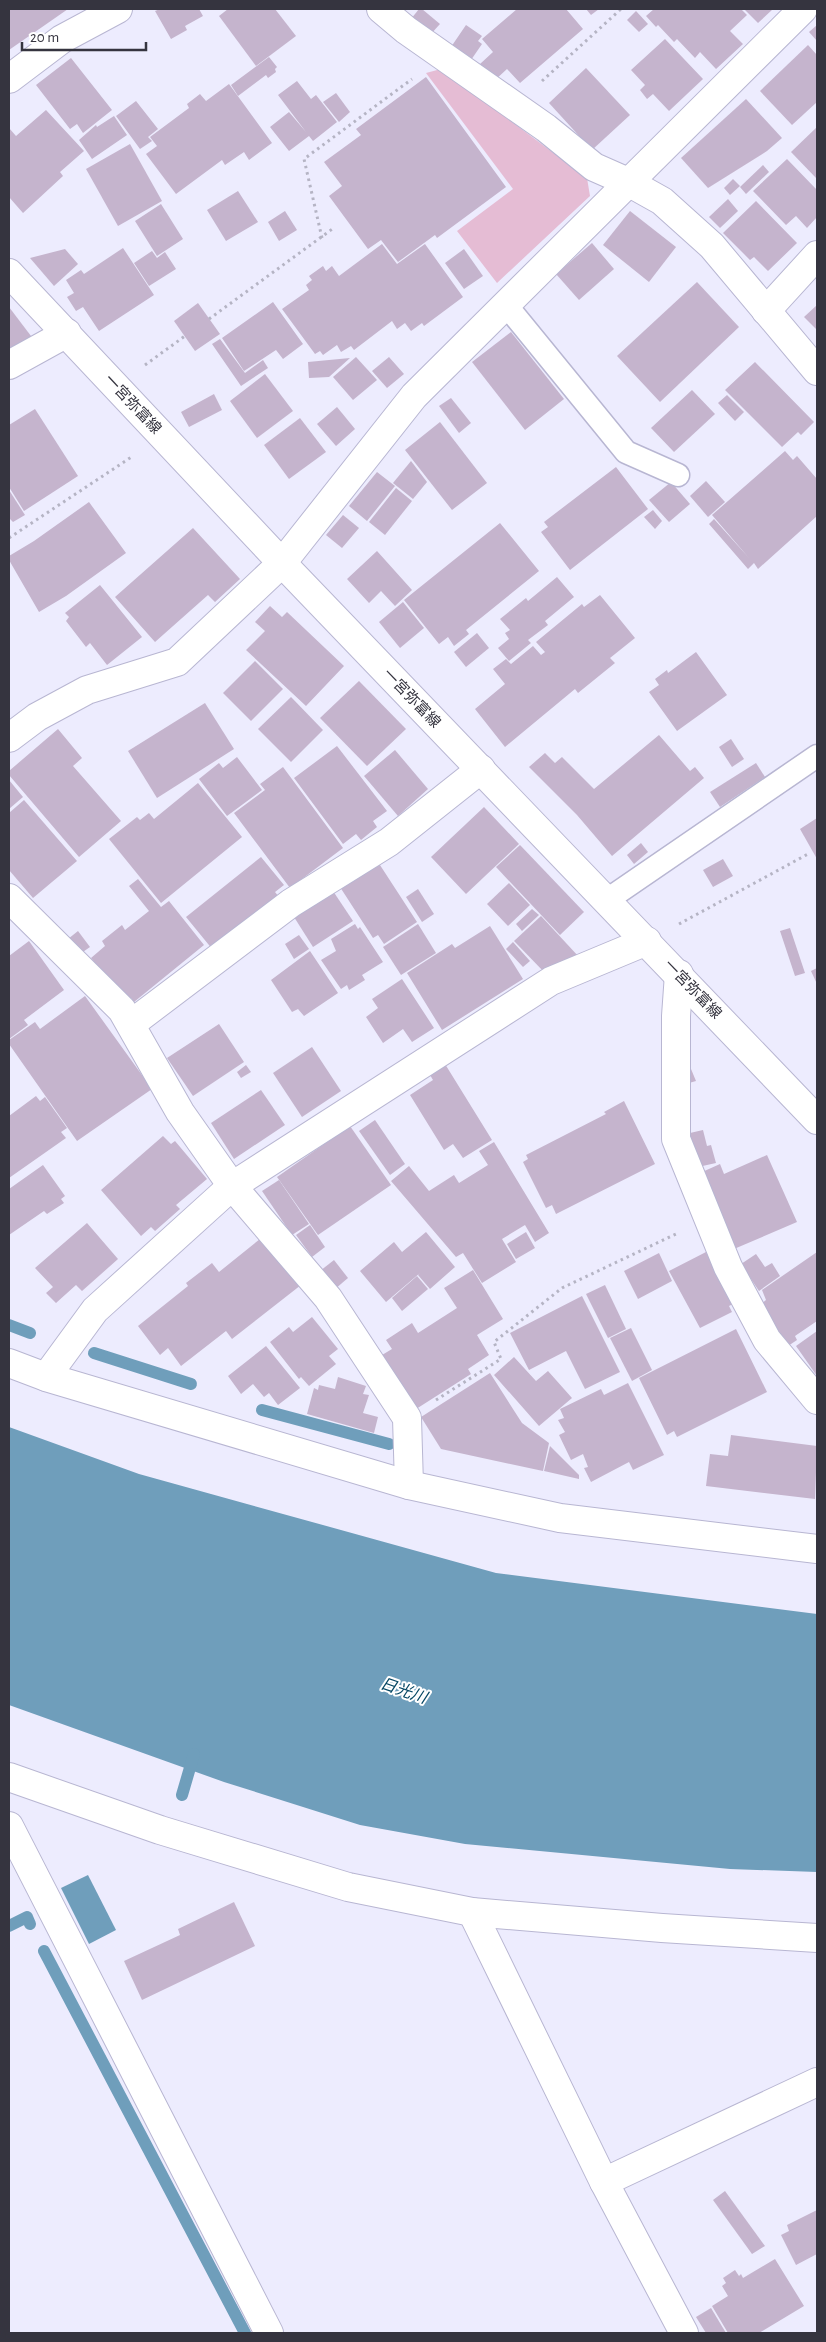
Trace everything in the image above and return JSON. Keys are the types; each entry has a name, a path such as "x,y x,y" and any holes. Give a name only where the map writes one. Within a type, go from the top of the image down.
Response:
{"street":[{"path":"381,9 406,30 515,107 594,167 628,182 662,201 712,246 817,371"},
{"path":"9,738 36,717 87,690 177,662 282,563 414,396 803,9"},
{"path":"9,79 62,39 111,10"},
{"path":"766,312 817,255"},
{"name":"一宮弥富線","path":"9,273 282,563 679,974 817,1120"},
{"path":"9,365 67,333"},
{"path":"131,1024 291,903 390,842 481,769"},
{"path":"9,898 122,1010 180,1112 232,1186 328,1298 407,1418 409,1485"},
{"path":"46,1377 96,1310 232,1186 551,982 647,942"},
{"path":"679,974 676,1016 676,1139 728,1267 767,1340 817,1400"},
{"path":"9,1363 46,1377 409,1485 560,1518 817,1549"},
{"path":"9,1777 160,1830 348,1887 472,1912 662,1928 817,1938"},
{"path":"9,1826 269,2333"},
{"path":"472,1912 604,2182 684,2333"},
{"path":"604,2182 817,2082"}],"lane":[{"path":"506,304 626,452 678,475"},
{"path":"607,900 817,756"}],"path":[{"path":"515,107 621,9"},
{"path":"322,238 304,159 443,56"},
{"path":"210,319 335,227"},
{"path":"116,386 185,336"},
{"path":"9,538 94,483 162,435"},
{"path":"647,942 808,854"},
{"path":"407,1418 501,1359 494,1342 562,1288 708,1219"}],"shaded area":[{"path":"441,69 587,178 590,196 497,283 457,231 513,189 426,73"}],"water":[{"name":"日光川","path":"9,1427 139,1474 496,1573 817,1614 817,1872 730,1869 465,1844 360,1825 224,1782 9,1705"},
{"path":"88,1875 116,1930 89,1944 61,1888"}],"building":[{"path":"9,9 68,9 9,50"},
{"path":"160,9 199,9 203,16 185,26 187,30 171,39 155,11"},
{"path":"228,9 275,9 296,36 256,66 219,16"},
{"path":"419,9 422,9 440,24 430,35 411,19"},
{"path":"517,9 566,9 583,29 520,83 507,69 494,81 480,64 493,52 482,39"},
{"path":"586,9 599,9 591,15"},
{"path":"654,9 741,9 747,15 730,31 743,44 716,69 700,52 695,58 677,39 674,42 658,25 656,27 646,16"},
{"path":"744,9 773,9 758,23"},
{"path":"636,11 648,24 639,32 627,20"},
{"path":"466,25 482,36 478,41 482,44 471,60 451,47"},
{"path":"817,25 817,41 809,32"},
{"path":"665,39 703,79 669,111 653,94 647,99 640,90 645,85 631,70"},
{"path":"808,45 817,55 817,102 792,125 760,91"},
{"path":"269,57 277,67 275,69 276,72 268,78 266,75 238,96 231,85"},
{"path":"71,58 112,110 83,133 77,124 70,129 36,85"},
{"path":"586,68 630,115 592,150 549,103"},
{"path":"426,77 506,187 437,238 435,235 398,262 381,240 368,249 329,196 342,186 324,162 361,135 356,129"},
{"path":"297,81 311,99 316,95 337,122 313,141 309,136 289,151 270,127 289,112 306,132 278,95"},
{"path":"229,84 272,143 249,160 244,152 225,165 222,160 176,194 146,154 157,146 150,137 189,108 187,104 200,94 206,101"},
{"path":"336,93 350,112 339,122 323,102"},
{"path":"746,99 782,138 767,151 708,188 681,158"},
{"path":"136,101 158,129 148,137 152,141 140,149 116,116"},
{"path":"46,110 84,151 60,172 63,176 23,213 9,197 9,128 16,136"},
{"path":"114,116 127,135 92,159 79,140 96,125 97,127"},
{"path":"817,127 817,179 791,152"},
{"path":"130,144 162,201 118,226 86,169"},
{"path":"787,159 817,190 817,217 807,228 796,216 786,225 753,191"},
{"path":"763,165 769,172 746,194 740,187"},
{"path":"733,179 740,186 730,195 724,188"},
{"path":"238,191 258,222 226,241 207,210"},
{"path":"728,199 738,211 720,228 709,217"},
{"path":"756,201 797,243 768,271 754,257 750,260 723,233"},
{"path":"161,204 183,239 157,256 135,221"},
{"path":"285,211 297,230 279,241 268,222"},
{"path":"630,211 676,247 649,282 603,245"},
{"path":"592,243 614,269 579,300 556,274"},
{"path":"382,244 397,264 425,244 463,297 424,326 422,323 411,331 405,323 397,329 392,321 354,350 351,346 341,352 337,345 323,355 320,351 315,354 282,309 309,290 306,285 312,280 309,276 323,266 326,271 332,266 339,276"},
{"path":"123,248 154,295 99,331 83,307 76,311 67,297 74,293 66,280 81,270 84,274"},
{"path":"65,249 78,264 54,286 30,258"},
{"path":"464,249 483,276 464,289 445,263"},
{"path":"152,251 157,258 165,252 176,269 149,286 134,263"},
{"path":"697,282 739,327 660,402 617,356"},
{"path":"273,302 303,344 283,359 276,350 244,371 222,338"},
{"path":"198,303 220,334 195,351 174,321"},
{"path":"817,305 817,330 804,317"},
{"path":"9,307 31,336 9,353"},
{"path":"511,332 564,399 525,430 472,362"},
{"path":"220,339 245,373 263,360 268,368 241,386 212,344"},
{"path":"356,357 377,380 353,400 333,377"},
{"path":"389,357 404,374 387,388 372,371"},
{"path":"350,358 329,377 309,378 308,362"},
{"path":"755,362 814,422 801,435 798,432 782,447 725,390"},
{"path":"265,374 293,411 257,438 230,401"},
{"path":"692,390 715,414 674,452 651,428"},
{"path":"214,394 222,410 189,427 181,412"},
{"path":"727,395 744,412 735,421 718,403"},
{"path":"451,398 471,423 459,433 439,406"},
{"path":"337,407 355,429 336,446 317,424"},
{"path":"35,409 78,476 24,511 9,487 9,425"},
{"path":"300,418 326,452 289,479 264,445"},
{"path":"440,422 487,483 452,510 405,450"},
{"path":"785,451 793,460 797,456 817,479 817,516 758,569 754,563 748,569 709,524 714,519 749,558 712,515"},
{"path":"411,461 427,482 413,499 393,483"},
{"path":"616,467 648,509 570,570 541,532 548,527 544,522"},
{"path":"377,472 395,486 367,521 349,506"},
{"path":"706,481 725,502 708,517 690,496"},
{"path":"671,482 690,504 669,522 649,500"},
{"path":"396,488 412,501 385,535 369,522"},
{"path":"9,490 25,515 13,522 9,518"},
{"path":"89,502 126,553 66,596 39,612 9,560 9,556 34,541"},
{"path":"653,510 662,521 655,529 644,517"},
{"path":"343,515 359,528 342,548 326,535"},
{"path":"500,523 539,571 466,630 469,634 454,646 448,637 439,644 404,600"},
{"path":"193,528 240,579 215,602 208,595 155,642 115,597"},
{"path":"377,551 412,590 395,606 381,591 369,603 347,579"},
{"path":"557,577 574,597 545,621 548,625 528,640 531,643 509,661 498,648 509,639 505,633 510,630 500,619 526,598 528,601"},
{"path":"100,585 142,637 107,665 90,643 86,647 66,621 69,617 65,613"},
{"path":"600,595 635,638 610,658 615,663 578,693 575,689 505,747 475,709 505,684 493,669 506,659 511,664 533,646 541,655 545,652 536,642 582,604 584,607"},
{"path":"403,602 424,628 400,648 379,622"},
{"path":"270,606 282,617 287,612 344,666 306,706 246,650 265,631 255,622"},
{"path":"477,633 489,648 466,667 454,652"},
{"path":"696,652 727,695 677,731 649,692 659,685 655,679 667,670 668,673"},
{"path":"255,661 283,689 251,721 223,693"},
{"path":"359,681 406,729 367,766 320,718"},
{"path":"291,697 323,730 291,762 258,729"},
{"path":"205,703 234,749 157,798 128,751"},
{"path":"58,729 82,758 73,766 121,821 79,857 9,775 9,771"},
{"path":"659,735 690,771 695,767 704,778 612,856 577,815 529,767 545,753 555,763 562,757 594,789"},
{"path":"731,739 744,759 732,767 719,747"},
{"path":"337,746 387,811 373,821 377,827 361,840 356,834 343,844 294,778"},
{"path":"395,750 428,789 398,816 364,776"},
{"path":"237,757 262,790 227,816 199,779 219,763 223,768"},
{"path":"756,763 765,777 720,807 710,792"},
{"path":"283,767 343,848 290,888 234,813 265,790 260,784"},
{"path":"9,780 23,797 9,809"},
{"path":"198,783 242,837 161,903 109,839 137,817 140,820 149,813 154,819"},
{"path":"24,800 77,861 33,898 9,870 9,813"},
{"path":"484,807 519,844 466,894 431,857"},
{"path":"817,818 817,859 800,829"},
{"path":"641,843 648,852 634,864 627,855"},
{"path":"520,845 584,912 560,935 496,867"},
{"path":"261,857 284,885 275,892 279,897 213,950 186,917"},
{"path":"723,859 733,876 713,887 703,870"},
{"path":"378,862 417,922 384,944 378,935 373,938 340,887"},
{"path":"138,879 161,907 169,901 204,945 134,1002 131,998 126,1001 91,958 105,946 102,941 122,925 125,930 149,911 129,886"},
{"path":"509,883 530,905 508,926 487,904"},
{"path":"418,889 434,914 422,922 406,897"},
{"path":"333,891 353,921 313,947 294,917"},
{"path":"532,909 539,915 522,931 516,924"},
{"path":"541,916 579,957 546,974 514,941"},
{"path":"355,924 358,929 360,927 383,962 362,975 365,980 349,990 347,985 341,989 321,960 336,951 331,939"},
{"path":"418,924 436,953 401,975 383,947"},
{"path":"490,926 523,979 442,1030 407,973 452,944 455,948"},
{"path":"790,928 805,973 795,976 780,931"},
{"path":"78,931 90,947 80,954 68,939"},
{"path":"299,935 309,949 294,959 285,944"},
{"path":"29,941 64,990 24,1020 28,1025 9,1039 9,956"},
{"path":"513,942 530,961 523,967 506,949"},
{"path":"310,951 338,993 304,1016 298,1009 292,1012 271,980"},
{"path":"817,968 817,984 811,971"},
{"path":"402,979 434,1028 412,1042 403,1029 383,1043 366,1017 378,1008 372,999"},
{"path":"85,996 152,1089 77,1141 9,1044 9,1040 35,1022 40,1029"},
{"path":"219,1024 244,1062 193,1096 167,1058"},
{"path":"312,1047 341,1091 302,1117 273,1073"},
{"path":"445,1064 492,1140 463,1158 453,1144 444,1150 410,1095 433,1080 430,1075"},
{"path":"246,1065 251,1072 241,1078 237,1072"},
{"path":"691,1069 696,1081 689,1083 684,1072"},
{"path":"261,1090 285,1125 234,1159 211,1123"},
{"path":"36,1096 40,1101 45,1097 67,1128 61,1132 66,1138 9,1178 9,1116"},
{"path":"624,1101 655,1164 556,1214 552,1205 546,1208 523,1162 528,1159 526,1155 606,1114 604,1112"},
{"path":"375,1120 405,1164 390,1175 359,1131"},
{"path":"350,1126 391,1185 318,1235 277,1177"},
{"path":"703,1130 707,1146 711,1145 716,1163 698,1167 690,1133"},
{"path":"163,1136 171,1144 175,1141 207,1179 176,1205 180,1209 155,1231 151,1227 141,1236 101,1190"},
{"path":"494,1142 549,1233 535,1242 525,1225 502,1239 516,1262 482,1283 463,1253 456,1257 391,1181 409,1166 429,1191 454,1175 459,1183 488,1165 479,1151"},
{"path":"767,1155 797,1222 734,1249 700,1173 720,1164 724,1174"},
{"path":"43,1165 65,1196 61,1199 64,1203 47,1214 44,1211 9,1235 9,1189"},
{"path":"279,1180 309,1224 292,1235 262,1191"},
{"path":"87,1223 118,1259 82,1291 76,1285 56,1303 46,1293 53,1287 35,1268"},
{"path":"310,1225 325,1247 312,1257 296,1235"},
{"path":"426,1232 455,1267 430,1289 418,1275 420,1273 386,1302 360,1271 394,1242 402,1252"},
{"path":"526,1232 535,1248 516,1259 507,1244"},
{"path":"260,1239 301,1285 232,1339 226,1331 181,1366 168,1348 160,1355 138,1326 188,1286 186,1283 212,1263 219,1272"},
{"path":"706,1252 733,1304 729,1306 732,1312 700,1328 669,1271"},
{"path":"817,1252 817,1321 795,1336 797,1340 788,1346 760,1305 766,1300 762,1290"},
{"path":"659,1253 672,1281 638,1299 624,1271"},
{"path":"756,1254 765,1267 772,1263 780,1276 759,1291 741,1264"},
{"path":"334,1260 348,1278 335,1289 320,1271"},
{"path":"473,1270 503,1319 477,1335 489,1355 468,1369 471,1374 413,1411 386,1366 389,1365 382,1355 392,1349 386,1340 412,1323 418,1333 457,1308 444,1288"},
{"path":"417,1276 428,1289 402,1311 392,1298"},
{"path":"605,1285 626,1329 608,1338 586,1294"},
{"path":"582,1296 620,1372 585,1389 566,1351 529,1370 510,1333"},
{"path":"312,1317 338,1349 329,1356 336,1364 309,1386 301,1377 299,1379 270,1342 289,1327 293,1332"},
{"path":"631,1328 652,1370 632,1381 610,1338"},
{"path":"736,1329 767,1392 677,1437 674,1431 667,1435 639,1378"},
{"path":"817,1331 817,1376 796,1346"},
{"path":"266,1346 300,1388 278,1405 269,1393 264,1397 253,1384 241,1394 228,1376"},
{"path":"514,1357 536,1381 548,1371 572,1398 539,1426 494,1375"},
{"path":"490,1373 522,1423 549,1443 543,1471 441,1449 421,1417"},
{"path":"338,1377 366,1386 363,1394 369,1395 363,1413 378,1417 374,1433 307,1414 314,1388 318,1390 319,1385 335,1389"},
{"path":"628,1383 664,1455 633,1470 629,1462 591,1482 584,1468 588,1467 583,1454 571,1460 559,1435 565,1432 558,1420 564,1418 560,1409 601,1389 604,1395"},
{"path":"731,1435 817,1446 815,1499 706,1486 710,1454 728,1456"},
{"path":"550,1446 579,1475 579,1479 544,1471"},
{"path":"234,1902 255,1946 142,2000 124,1961 180,1935 178,1929"},
{"path":"725,2191 765,2246 752,2254 713,2200"},
{"path":"817,2210 817,2254 796,2265 781,2235 789,2231 787,2225"},
{"path":"775,2259 804,2306 759,2333 728,2333 712,2306 728,2296 722,2286 726,2283 723,2278 735,2270 743,2278"},
{"path":"711,2308 726,2333 706,2333 696,2317"}],"waterway":[{"path":"9,1325 30,1333"},
{"path":"94,1353 191,1384"},
{"path":"262,1410 389,1444"},
{"path":"182,1795 194,1754"},
{"path":"9,1926 27,1917 30,1924"},
{"path":"44,1951 245,2333"}]}
